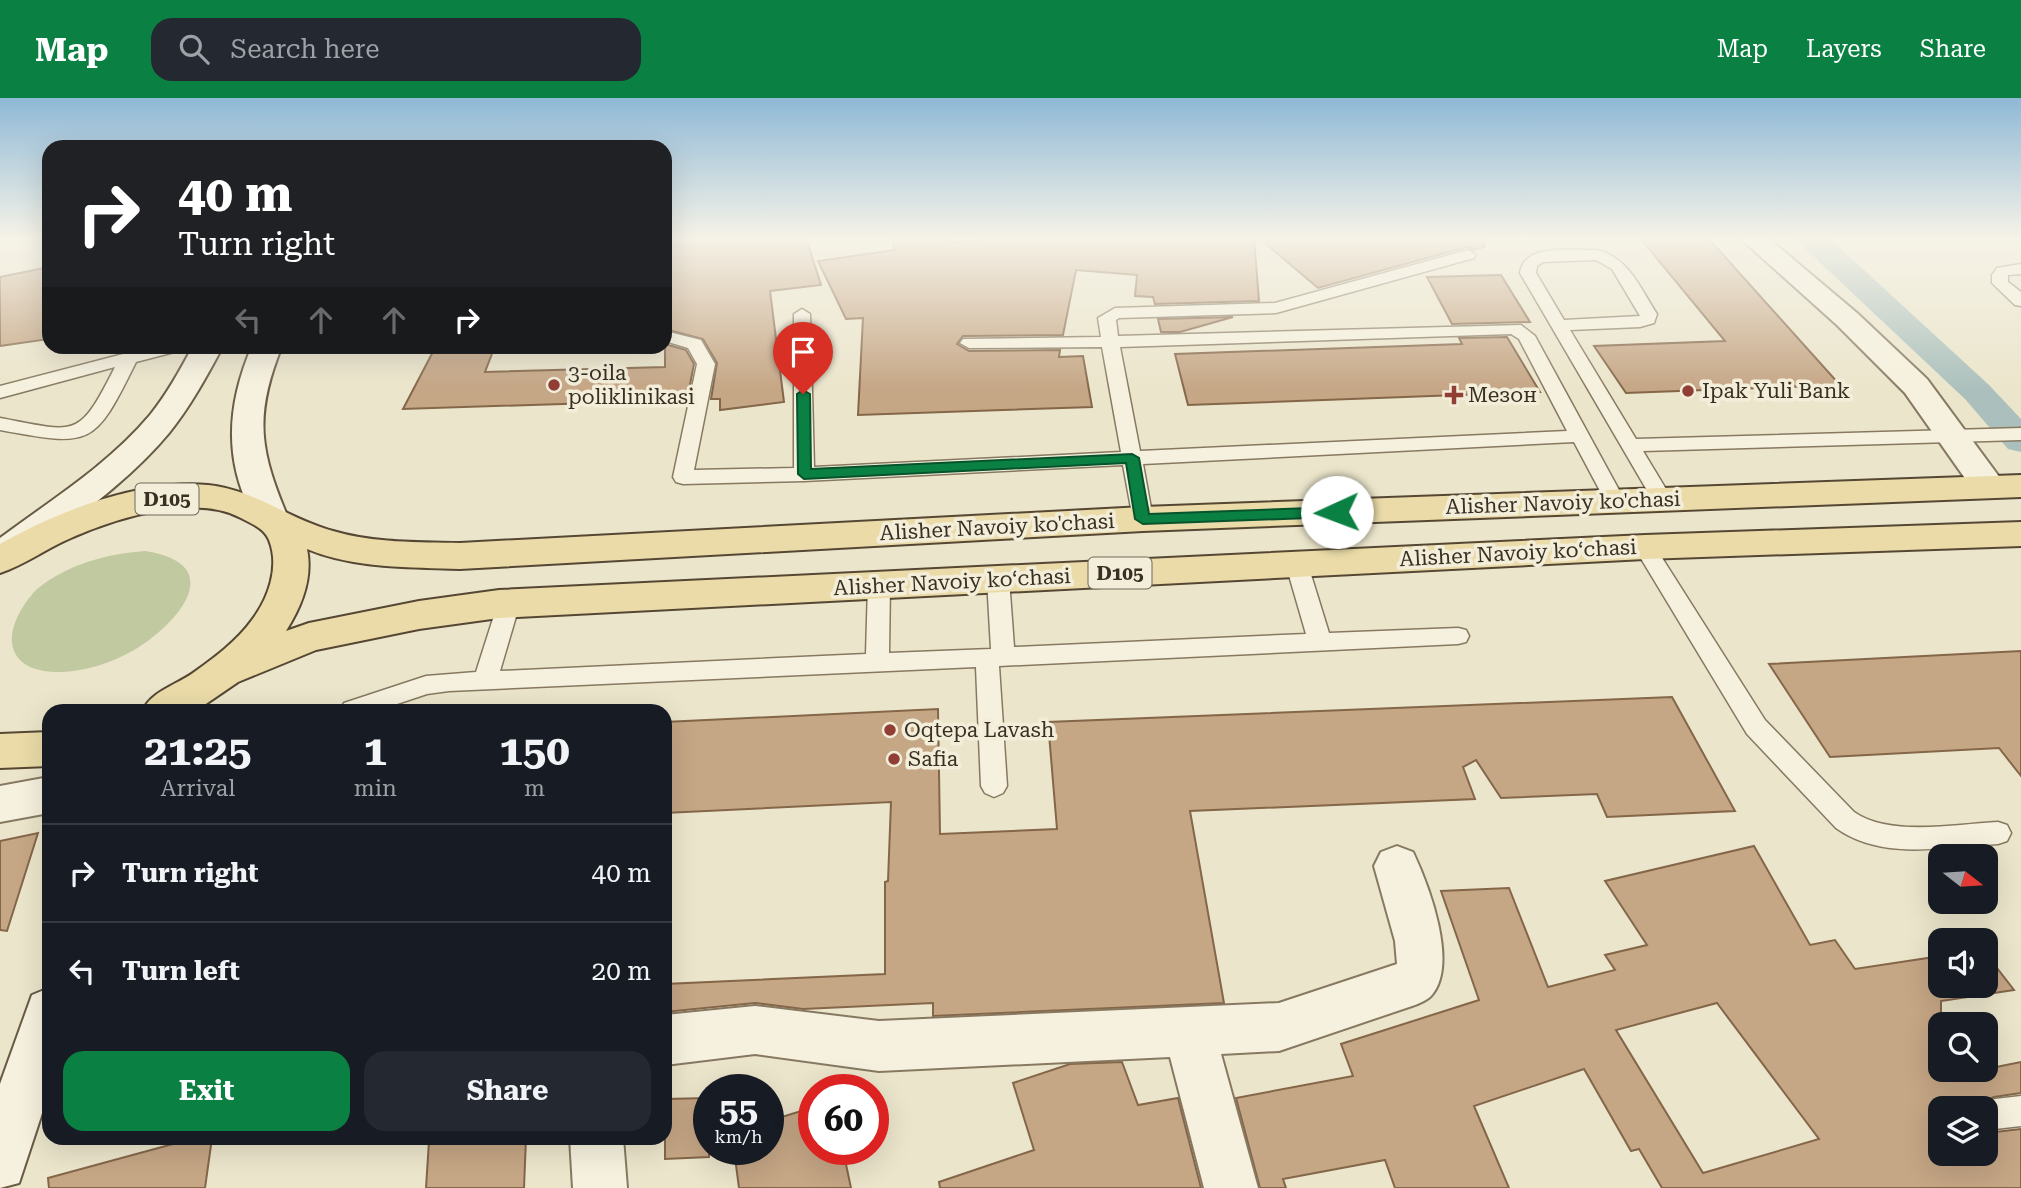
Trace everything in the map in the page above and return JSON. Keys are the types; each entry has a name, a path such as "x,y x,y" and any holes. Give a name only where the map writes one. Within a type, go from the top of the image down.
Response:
{"main road":[{"name":"Alisher Navoiy ko'chasi","path":"272,520 327,543 394,554 460,556 1143,519 2006,486"},
{"name":"D105","path":"0,558 33,539 88,515 144,501 196,497 239,503 272,520 292,547 291,584 270,626 228,670 175,704"},
{"name":"Alisher Navoiy koʻchasi","path":"228,670 309,637 419,615 509,603 1645,547 2021,534"},
{"path":"0,751 42,749"}],"street":[{"path":"1812,289 1916,386 1953,436 2006,486"},
{"path":"0,558 107,473 155,428 188,382 204,354"},
{"path":"263,354 245,413 248,447 257,484 272,520"},
{"path":"0,804 42,796"},
{"path":"672,1039 755,1030 879,1046 1279,1027 1395,990 1414,980 1421,964 1419,941 1397,866"},
{"path":"1189,1031 1231,1188"},
{"path":"0,1164 33,1105 42,1053"},
{"path":"597,1145 600,1188"}],"lane":[{"path":"1143,519 1107,318 1115,313 1276,307 1343,289"},
{"path":"1538,289 1662,499"},
{"path":"1559,325 1640,322 1648,319 1649,314 1633,289"},
{"path":"2007,289 2021,301"},
{"path":"802,314 804,474"},
{"path":"970,343 1110,342 1516,329 1526,336 1615,501"},
{"path":"672,338 695,344 706,364 683,477 804,474 1580,436"},
{"path":"0,391 142,354"},
{"path":"0,424 65,434 78,433 95,418 129,358"},
{"path":"1630,445 2021,434"},
{"path":"1645,547 1756,727 1845,820 1859,830 1891,838 1998,833"},
{"path":"1297,565 1320,642"},
{"path":"994,786 998,579"},
{"path":"877,662 878,585"},
{"path":"485,680 509,603"},
{"path":"370,704 426,685 485,680 1458,636"}],"green space":[{"path":"145,551 170,558 185,568 190,581 188,595 179,610 151,639 118,658 72,671 42,671 17,657 12,646 12,633 25,604 37,589 61,573 88,562"}],"building":[{"path":"0,289 42,289 42,340 0,346"},
{"path":"672,289 788,289 770,291 784,402 720,410 720,399 711,399 717,363 703,339 672,331"},
{"path":"831,289 1072,289 1063,335 963,336 957,344 969,351 1060,350 1059,357 1083,356 1092,407 858,415 863,318 846,319"},
{"path":"1136,289 1258,289 1259,301 1155,304 1153,297 1135,296"},
{"path":"1433,289 1510,289 1530,322 1452,324"},
{"path":"1682,289 1754,289 1840,385 1626,393 1594,346 1725,341"},
{"path":"1233,317 1180,332 1161,332 1158,319"},
{"path":"1507,337 1540,392 1188,405 1175,354 1462,344 1459,338"},
{"name":"3-oila poliklinikasi","path":"672,346 686,350 694,364 687,400 403,409 432,354 492,354 485,372 665,367 665,354 672,354"},
{"path":"2021,651 2021,776 1999,748 1830,757 1769,664"},
{"path":"1672,697 1735,811 1607,817 1597,794 1501,798 1476,760 1463,767 1475,799 1190,811 1224,1003 933,1016 933,1003 803,1009 755,1003 672,1011 672,984 885,974 885,882 888,881 891,802 672,813 672,722 938,709 940,834 1057,829 1048,722"},
{"path":"38,833 7,931 0,930 0,841"},
{"path":"1754,846 1810,945 1835,940 1855,969 1928,958 1928,998 1961,998 1941,1001 1941,1012 1928,1012 1928,1082 1998,1082 1998,1067 2021,1062 2021,1093 1998,1096 1928,1096 1928,1166 1998,1166 1998,1132 2021,1129 2021,1188 1662,1188 1639,1149 1631,1151 1584,1069 1474,1106 1509,1188 1395,1188 1385,1160 1283,1179 1286,1188 1260,1188 1236,1098 1353,1076 1341,1044 1479,1000 1441,891 1509,888 1548,987 1615,970 1605,955 1647,945 1605,881","holes":["1717,1003 1819,1139 1703,1173 1616,1030"]},
{"path":"1998,969 2014,990 1998,992"},
{"path":"1122,1062 1138,1105 1178,1098 1201,1188 940,1188 939,1182 1034,1150 1013,1083 1070,1064"},
{"path":"693,1098 693,1158 665,1159 665,1145 672,1145 672,1099"},
{"path":"798,1112 798,1165 846,1165 851,1188 739,1188 736,1165 784,1165 784,1116"},
{"path":"169,1145 211,1145 205,1188 49,1188 48,1178"},
{"path":"429,1145 526,1145 524,1188 426,1188"}],"waterway":[{"path":"1867,289 1977,392 2021,441"}],"place":[{"name":"3-oila poliklinikasi","path":"554,385"},
{"name":"Ipak Yuli Bank","path":"1688,391"},
{"name":"Мезон","path":"1454,395"},
{"name":"Oqtepa Lavash","path":"890,730"},
{"name":"Safia","path":"894,759"}],"route":[{"path":"803,394 804,474 1132,458 1143,519 1337,512"}]}
